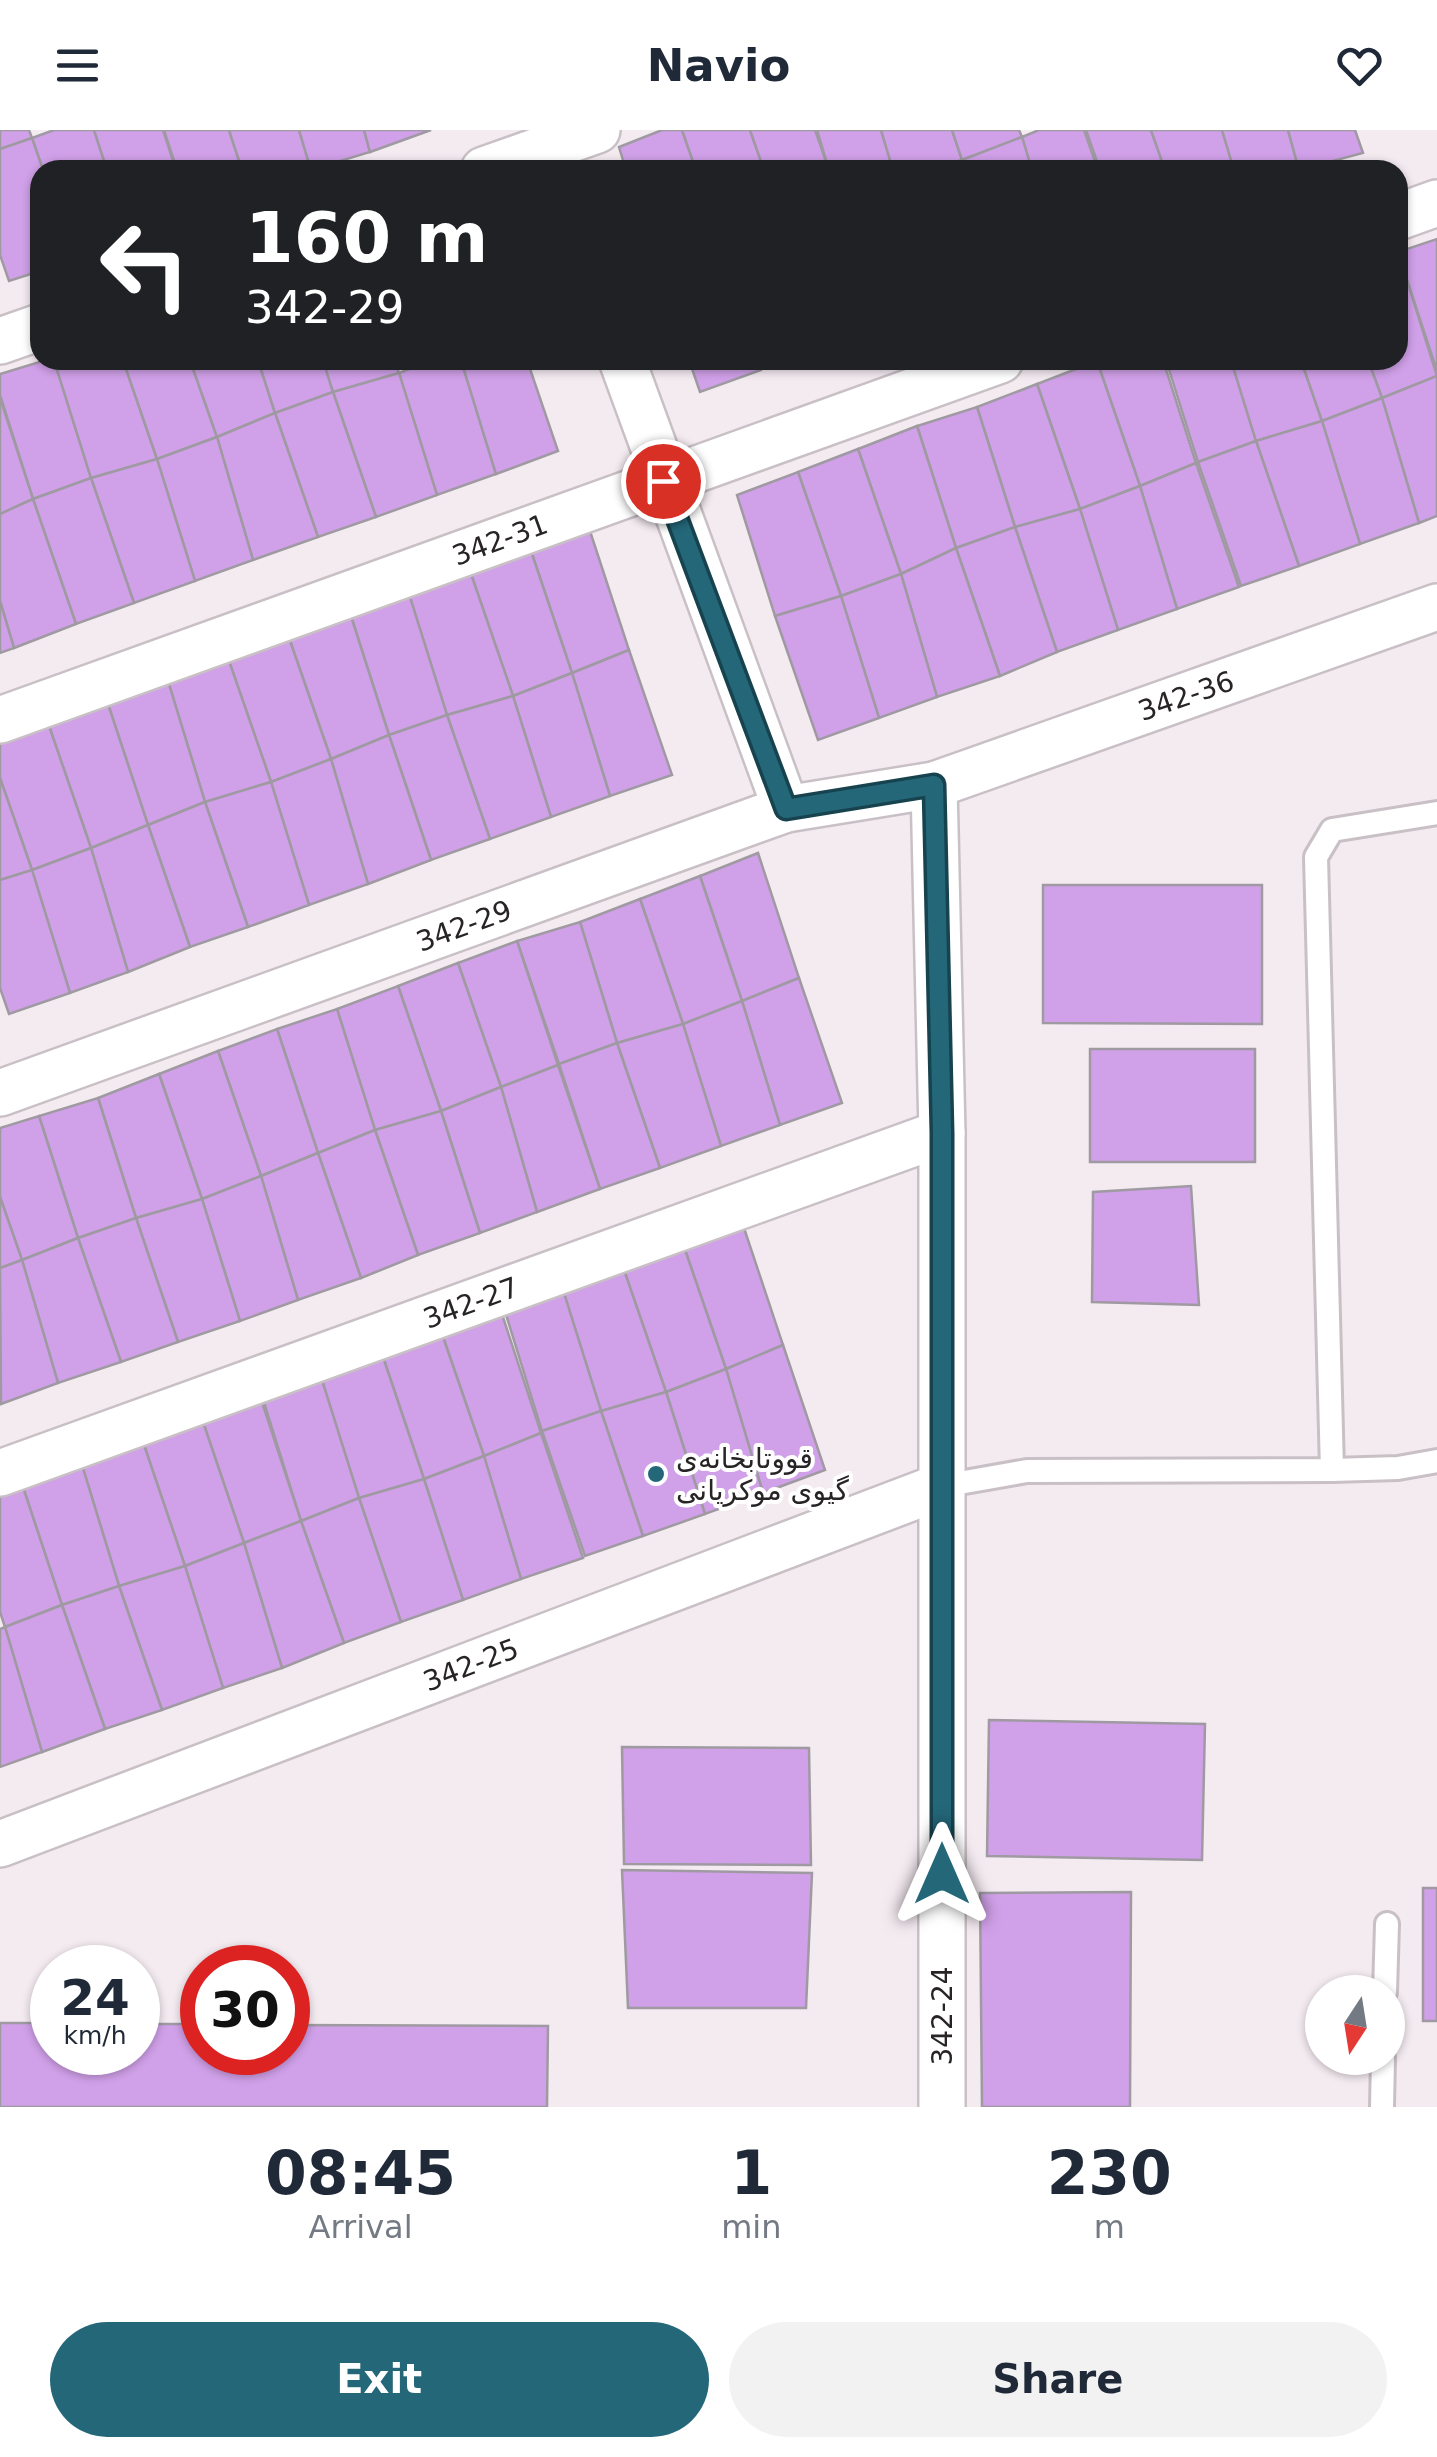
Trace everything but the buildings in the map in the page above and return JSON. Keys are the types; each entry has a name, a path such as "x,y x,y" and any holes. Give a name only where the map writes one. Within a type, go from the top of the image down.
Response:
{"street":[{"path":"515,160 597,130"},
{"path":"1408,214 1437,203"},
{"path":"0,342 30,331"},
{"path":"625,370 786,809"},
{"name":"342-31","path":"0,720 972,370"},
{"name":"342-36","path":"934,785 1437,608"},
{"name":"342-29","path":"0,1093 786,809 934,785"},
{"name":"342-24","path":"934,785 942,1133 942,2107"},
{"name":"342-27","path":"0,1473 942,1133"},
{"name":"342-25","path":"0,1844 942,1486"}],"lane":[{"path":"1332,1470 1316,857 1332,830 1437,813"},
{"path":"942,1486 1027,1471 1332,1470 1398,1468 1437,1461"},
{"path":"1385,1975 1386,1924"},
{"path":"1382,2107 1383,2075"}],"place":[{"name":"قووتابخانەی گيوی موكريانی","path":"656,1474"}],"route":[{"path":"663,481 786,809 934,785 942,1133 942,1874"}]}
